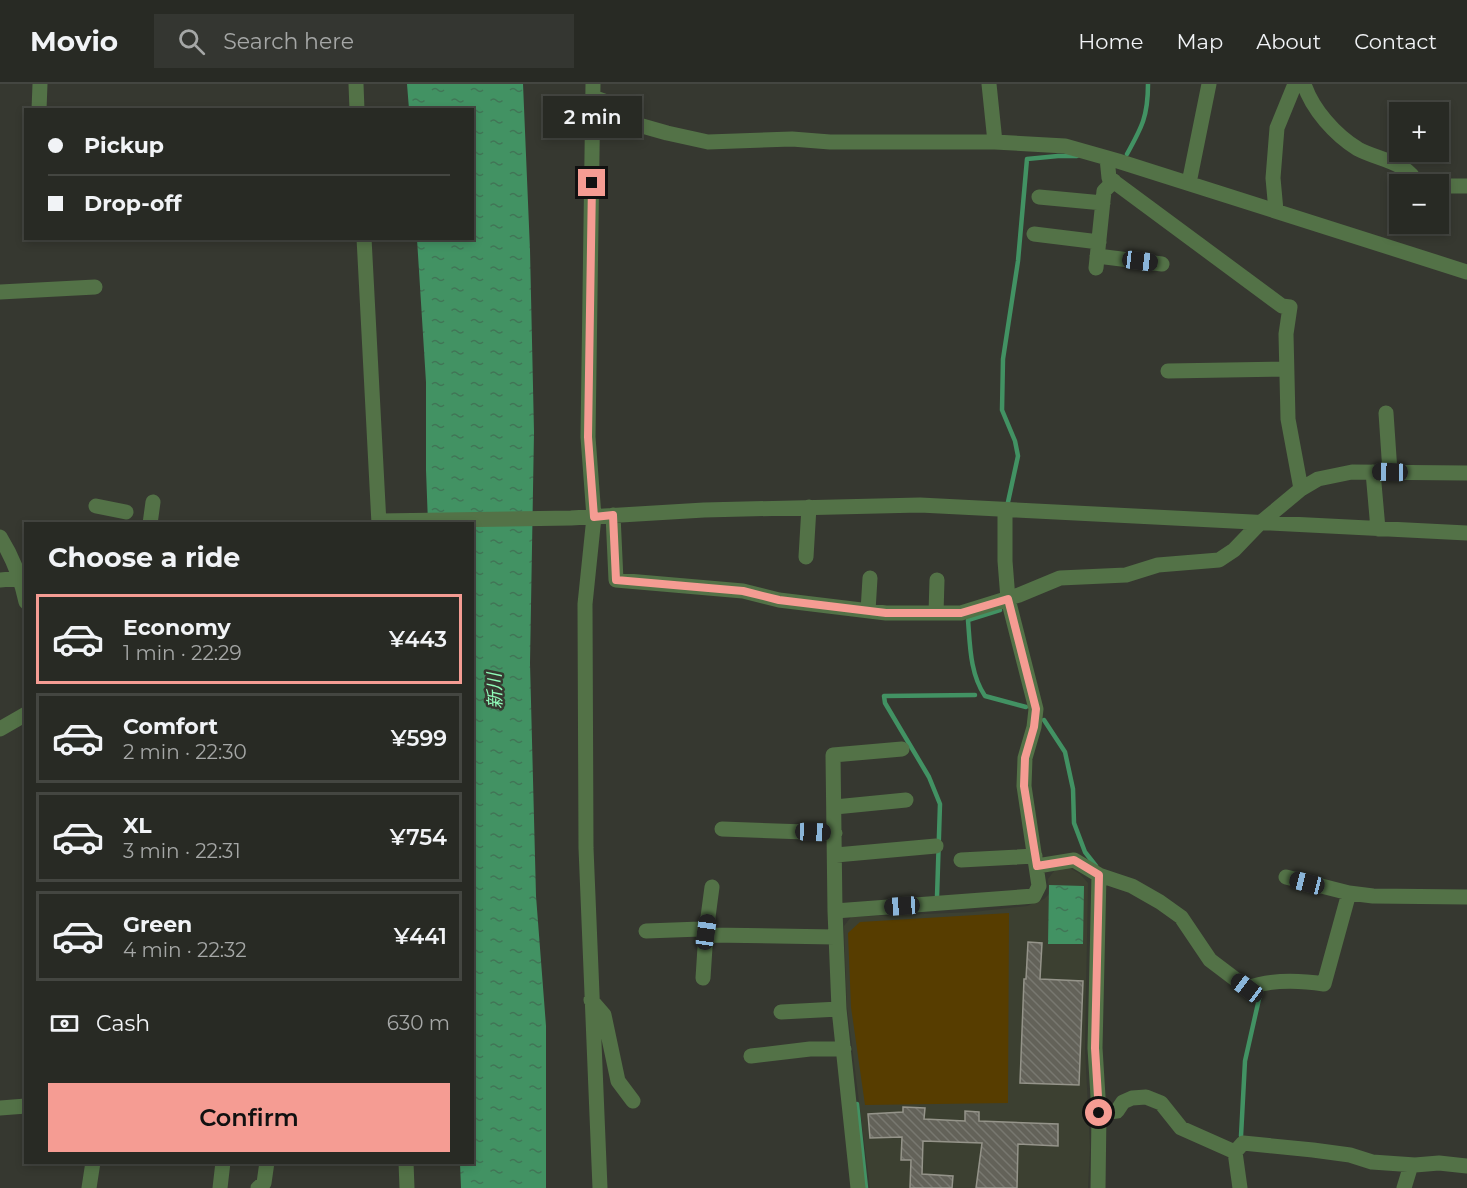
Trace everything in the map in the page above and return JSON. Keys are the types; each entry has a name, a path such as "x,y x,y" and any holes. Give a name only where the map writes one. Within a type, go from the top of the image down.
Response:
{"street":[{"path":"39,108 40,84"},
{"path":"356,84 357,108"},
{"path":"989,84 995,142"},
{"path":"1189,183 1209,84"},
{"path":"1276,211 1273,178 1277,128 1295,84"},
{"path":"1304,84 1318,111 1338,133 1358,149 1403,169 1408,174"},
{"path":"593,91 614,118 708,142 792,139 830,142 995,142 1065,146 1467,272"},
{"path":"593,91 588,437 594,517 585,603 586,849 600,1188"},
{"path":"1107,158 1109,178 1282,306 1290,307 1286,334 1288,419 1301,489"},
{"path":"1097,255 1104,191 1114,181"},
{"path":"1449,186 1467,186"},
{"path":"1039,197 1103,203"},
{"path":"1034,234 1097,255 1162,264"},
{"path":"364,240 379,522 571,518 704,510 920,505 1467,533"},
{"path":"0,292 95,287"},
{"path":"1168,372 1286,369"},
{"path":"1386,413 1390,472"},
{"path":"613,515 616,580 743,591 779,600 868,611 961,613 1008,599 1060,578 1126,575 1158,565 1219,560 1234,550 1259,524 1301,489 1318,478 1334,474 1373,472 1467,473"},
{"path":"1373,472 1378,529"},
{"path":"150,522 153,502"},
{"path":"806,557 809,507"},
{"path":"835,911 1034,896 1039,886 1024,786 1025,758 1034,727 1036,709 1008,599 1005,510"},
{"path":"0,537 12,556 24,592"},
{"path":"0,580 21,578"},
{"path":"868,611 870,578"},
{"path":"936,613 937,580"},
{"path":"0,729 24,715"},
{"path":"858,1188 839,1010 835,937 836,855 833,755 902,749"},
{"path":"835,807 906,800"},
{"path":"722,829 835,833"},
{"path":"836,855 936,846"},
{"path":"961,860 1074,860 1099,875 1132,886 1160,902 1180,917 1210,960 1247,988 1264,982 1297,980 1324,984 1349,893"},
{"path":"1098,1188 1099,1113 1095,1048 1099,875"},
{"path":"1286,877 1349,893 1373,896 1467,897"},
{"path":"703,978 712,887"},
{"path":"646,931 701,929 710,935 835,937"},
{"path":"591,1000 603,1015 618,1081 633,1101"},
{"path":"781,1012 839,1010"},
{"path":"751,1056 810,1049 844,1049"},
{"path":"1099,1113 1117,1111 1123,1102 1132,1098 1146,1097 1161,1103 1181,1128 1235,1152"},
{"path":"0,1108 24,1106"},
{"path":"1240,1188 1235,1152 1243,1143 1350,1155 1372,1162 1411,1165 1439,1162 1467,1166"},
{"path":"89,1188 93,1164"},
{"path":"220,1188 223,1164"},
{"path":"258,1188 264,1183 267,1164"},
{"path":"406,1164 407,1188"},
{"path":"1404,1188 1411,1165"}],"shaded area":[{"path":"1066,866 1080,874 1088,883 1085,1048 1090,1148 1088,1188 870,1188 847,1007 844,926 851,917 973,912 1027,906 1044,899 1049,894 1048,879 1057,867"},
{"path":"1009,913 1008,1103 865,1105 851,1007 848,933 860,922"}],"water":[{"name":"新川","path":"407,84 523,84 534,432 530,663 536,896 546,1026 546,1188 461,1188 460,1164 474,1164 474,522 428,522 426,382 417,240 474,240 474,108 409,108"},
{"path":"1049,885 1084,886 1083,944 1048,944"}],"building":[{"path":"1028,942 1042,943 1040,979 1083,981 1079,1085 1020,1083 1024,979 1026,979"},
{"path":"903,1107 925,1108 924,1119 965,1121 965,1111 979,1112 979,1121 1058,1124 1058,1146 1018,1144 1017,1188 976,1188 982,1143 923,1141 922,1174 953,1176 952,1188 910,1188 911,1160 901,1160 902,1137 870,1138 868,1114 903,1112"}],"waterway":[{"path":"1127,154 1143,121 1147,105 1148,84"},
{"path":"1008,502 1018,456 1015,441 1002,410 1003,359 1018,261 1027,159 1077,156"},
{"path":"1000,610 968,620 970,649 976,678 985,696 1026,707"},
{"path":"937,897 940,804 929,777 885,703 884,696 975,695"},
{"path":"1044,720 1065,752 1073,789 1074,823 1085,852 1096,866"},
{"path":"1241,1136 1245,1061 1261,990 1259,989"},
{"path":"857,1104 866,1188"}],"route":[{"path":"592,183 588,437 594,517 613,515 616,580 743,591 779,600 886,613 961,613 1008,599 1036,709 1034,727 1025,758 1024,786 1037,866 1074,860 1099,875 1095,1048 1099,1113"}]}
